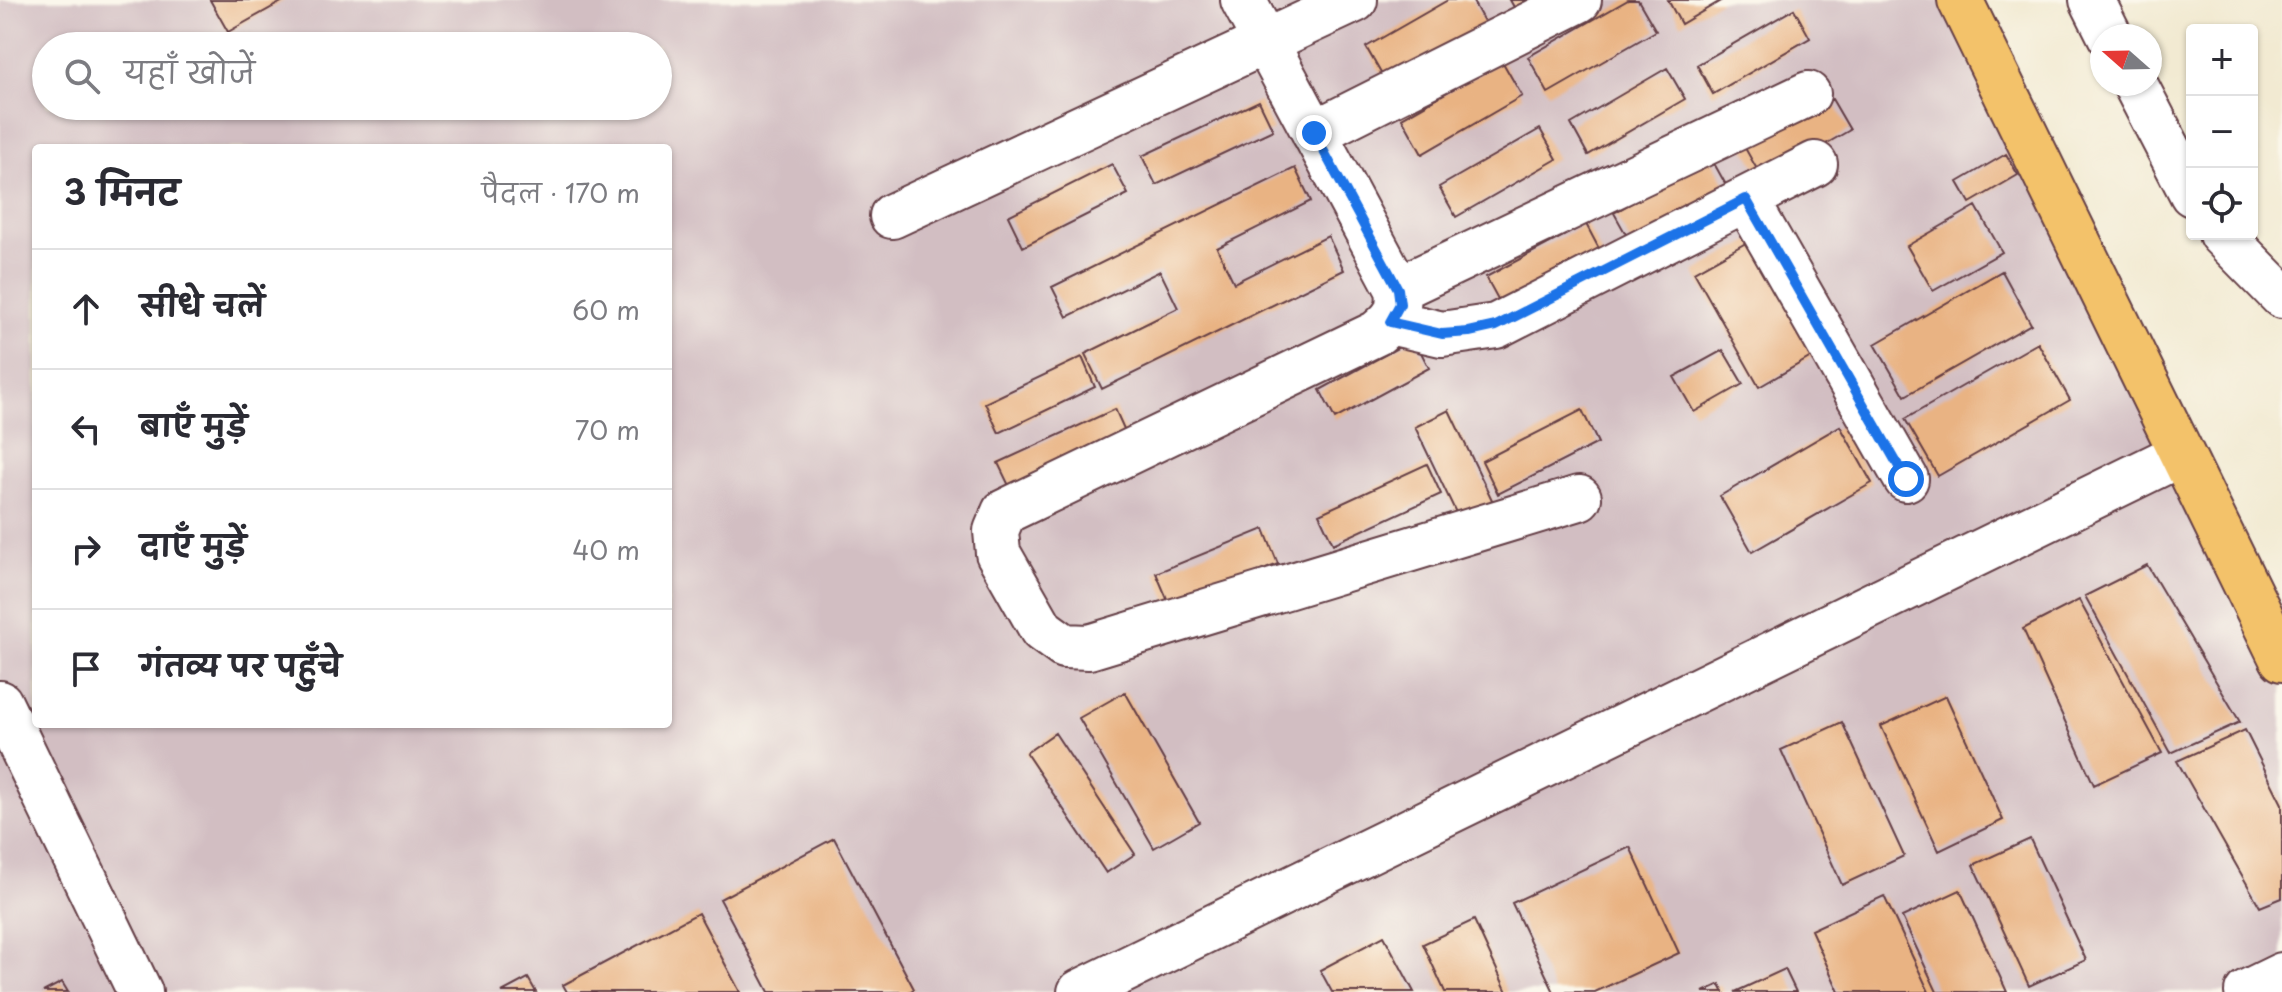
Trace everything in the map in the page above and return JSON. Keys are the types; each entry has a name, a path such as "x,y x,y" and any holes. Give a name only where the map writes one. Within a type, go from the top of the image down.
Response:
{"main road":[{"path":"1960,0 2282,659"}],"lane":[{"path":"1243,0 1314,133 1394,306 1442,334 1496,326 1815,164"},
{"path":"892,216 1355,0"},
{"path":"1314,133 1579,0"},
{"path":"2092,0 2104,24"},
{"path":"1579,498 1089,647 1064,646 1042,630 998,553 996,531 1004,512 1377,333 1394,306 1808,94"},
{"path":"2141,96 2186,182"},
{"path":"1746,199 1906,479"},
{"path":"2227,240 2282,296"},
{"path":"1080,992 2181,454"},
{"path":"0,703 140,992"},
{"path":"2247,992 2282,975"}],"shaded area":[{"path":"0,0 1964,0 2282,667 2282,992 0,992"}],"building":[{"path":"210,0 285,0 228,32"},
{"path":"1448,0 1472,0 1486,25 1386,82 1366,47"},
{"path":"1510,0 1546,0 1519,16"},
{"path":"1628,0 1638,0 1656,31 1548,93 1528,57"},
{"path":"1668,0 1722,0 1681,24"},
{"path":"1794,9 1810,38 1713,94 1697,65"},
{"path":"1502,61 1522,96 1422,154 1402,118"},
{"path":"1667,68 1685,99 1588,155 1571,124"},
{"path":"1832,99 1850,130 1763,180 1745,148"},
{"path":"1259,101 1273,130 1156,185 1142,156"},
{"path":"1540,129 1557,159 1456,217 1439,187"},
{"path":"2006,154 2018,175 1970,203 1958,182"},
{"path":"1711,158 1730,192 1633,247 1614,213"},
{"path":"1112,164 1128,194 1023,247 1008,216"},
{"path":"1295,168 1311,201 1217,248 1234,283 1328,236 1344,270 1102,389 1085,354 1178,308 1160,271 1067,317 1052,287"},
{"path":"1976,206 2002,252 1933,291 1907,246"},
{"path":"1586,224 1605,260 1505,312 1486,277"},
{"path":"1753,239 1818,353 1759,387 1694,272"},
{"path":"2002,271 2031,324 1905,396 1875,344"},
{"path":"1414,339 1429,368 1335,419 1320,390"},
{"path":"2038,343 2070,400 1938,476 1905,419"},
{"path":"1723,350 1743,384 1694,412 1674,377"},
{"path":"1082,357 1095,387 999,433 985,403"},
{"path":"1115,409 1129,440 1013,494 998,463"},
{"path":"1449,410 1494,504 1460,521 1415,427"},
{"path":"1582,410 1598,443 1498,494 1482,461"},
{"path":"1840,426 1872,483 1752,552 1720,496"},
{"path":"1427,464 1441,494 1333,544 1319,514"},
{"path":"1264,529 1278,564 1171,608 1156,573"},
{"path":"2147,565 2240,722 2171,753 2085,596"},
{"path":"2079,600 2162,753 2094,785 2023,629"},
{"path":"1125,692 1199,822 1154,848 1079,718"},
{"path":"1946,696 2003,820 1939,851 1881,726"},
{"path":"1842,722 1904,856 1842,885 1781,750"},
{"path":"2245,730 2282,804 2282,898 2260,907 2177,761"},
{"path":"1055,733 1135,854 1106,873 1026,753"},
{"path":"834,838 914,989 909,992 769,992 720,899"},
{"path":"2030,839 2086,960 2029,986 1973,865"},
{"path":"1630,847 1679,953 1595,992 1554,992 1512,903"},
{"path":"1960,890 2007,992 1937,992 1902,917"},
{"path":"1884,896 1929,992 1839,992 1811,930"},
{"path":"698,913 740,992 567,992 563,985"},
{"path":"1474,920 1507,992 1445,992 1423,944"},
{"path":"1384,936 1414,992 1332,992 1320,970"},
{"path":"1785,969 1796,992 1735,992"},
{"path":"528,978 536,992 502,992"},
{"path":"62,982 68,992 43,992"},
{"path":"1720,984 1724,992 1703,992"}],"route":[{"path":"1314,133 1398,289 1400,304 1390,322 1442,334 1496,326 1746,199 1906,479"}]}
